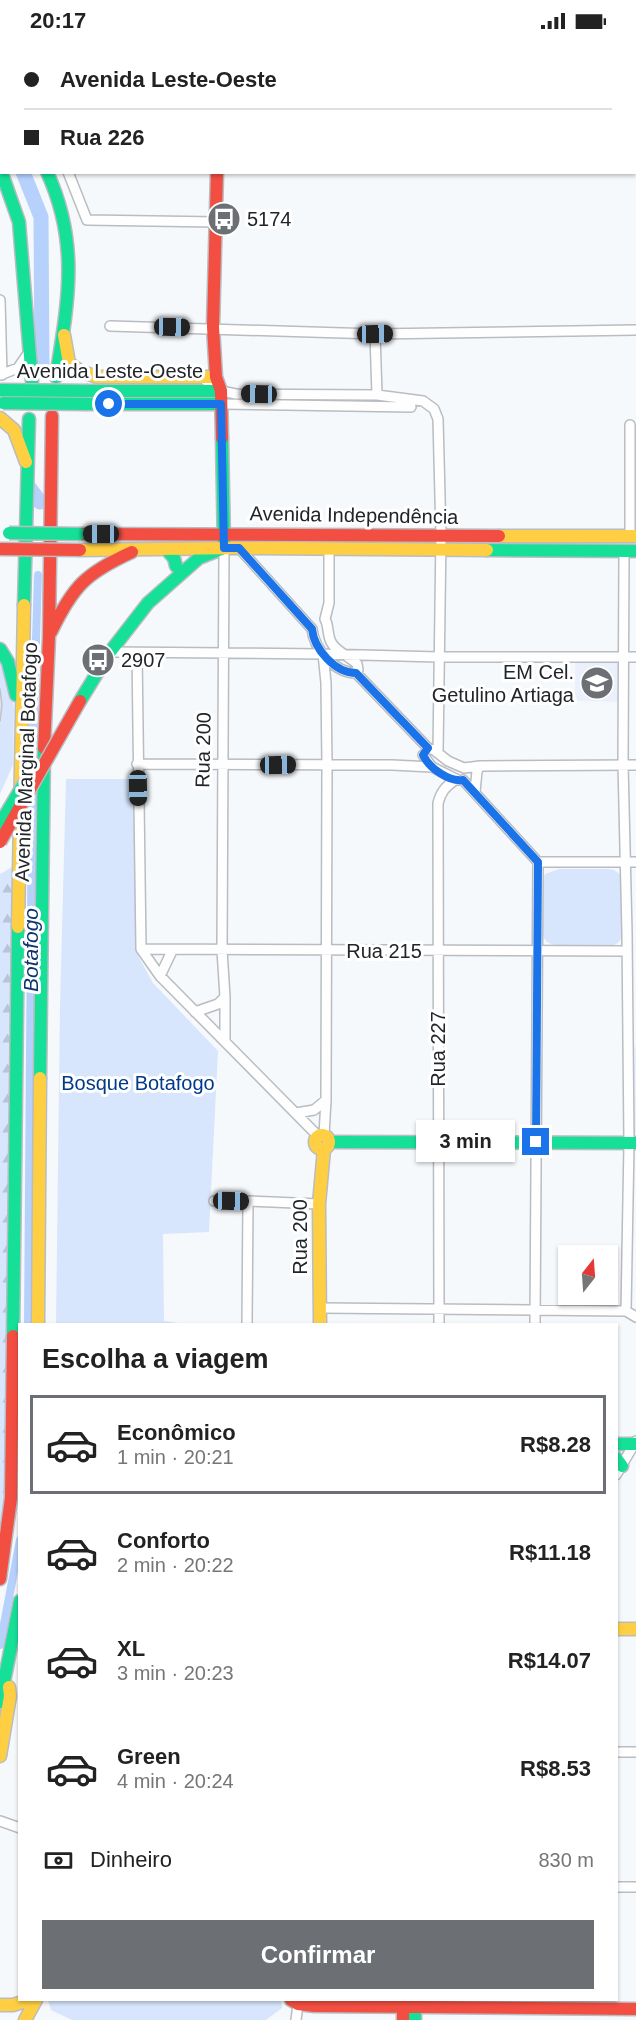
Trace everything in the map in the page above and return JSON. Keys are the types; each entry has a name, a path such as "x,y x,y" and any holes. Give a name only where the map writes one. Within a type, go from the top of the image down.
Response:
{"main road":[{"path":"2,174 18,222 32,381"},
{"name":"Rua 200","path":"218,174 213,327 216,377 221,397 224,548"},
{"path":"50,176 63,209 69,251 56,377"},
{"path":"63,325 69,363 80,371 97,377 216,377"},
{"name":"Avenida Leste-Oeste","path":"1,397 88,391 221,397"},
{"name":"Avenida Leste-Oeste","path":"1,397 87,404 221,397"},
{"name":"Avenida Marginal Botafogo","path":"38,1323 44,720 49,637 52,416"},
{"path":"0,418 14,430 28,466"},
{"name":"Avenida Marginal Botafogo","path":"0,1579 11,1498 21,711 29,419"},
{"name":"Avenida Independência","path":"4,531 80,534 633,536"},
{"path":"0,824 121,627 141,602 176,566 225,534"},
{"path":"0,842 77,699 110,652 148,603 184,568 199,558 224,548"},
{"name":"Avenida Independência","path":"0,549 630,551"},
{"path":"49,637 65,602 92,571 138,550"},
{"path":"167,550 174,558 176,566"},
{"path":"0,650 8,662 21,711"},
{"path":"324,1141 632,1143"},
{"name":"Rua 200","path":"320,1323 319,1204 324,1141"},
{"path":"618,1444 635,1443"},
{"path":"0,1701 18,1611"},
{"path":"618,1629 636,1629"},
{"path":"0,1756 10,1696 6,1669"},
{"path":"0,2005 13,2005 26,2001"},
{"path":"25,2020 35,2001"},
{"path":"296,2001 314,2006 408,2009 535,2004 636,2009"}],"street":[{"path":"69,174 87,220 217,222"},
{"path":"0,300 1,375 18,368 30,351"},
{"path":"110,326 213,327 375,334 636,330"},
{"path":"375,334 377,395"},
{"path":"201,377 221,397 411,406"},
{"path":"221,397 236,394 377,395 423,401 434,409 438,419 441,535 438,752"},
{"path":"630,425 633,536"},
{"name":"Rua 200","path":"224,548 222,950 225,1041"},
{"path":"239,548 312,629 323,654 342,669 356,673 425,751 432,767"},
{"path":"329,549 329,603 325,619 328,623 331,642 357,664 356,673"},
{"path":"626,1311 632,1143 632,988 627,951 623,656 630,551"},
{"path":"312,629 317,620 325,619"},
{"path":"110,652 439,657 636,657"},
{"path":"137,653 141,950 160,976 324,1141"},
{"path":"323,654 326,683 327,765 324,1141"},
{"path":"326,683 342,669"},
{"path":"392,765 412,760 425,751 438,752 448,761 464,768 636,765"},
{"path":"137,764 432,767 459,780 475,792 538,862 535,1323"},
{"path":"475,792 477,771 480,766"},
{"path":"459,780 465,772 464,768"},
{"name":"Rua 227","path":"439,1323 438,803 445,787 459,780"},
{"path":"538,862 636,862"},
{"path":"614,863 625,875"},
{"path":"627,933 636,943"},
{"path":"537,939 547,951"},
{"name":"Rua 215","path":"141,950 627,951"},
{"path":"160,976 172,951"},
{"path":"627,951 636,958"},
{"path":"195,1012 218,1004 225,997"},
{"path":"296,1113 314,1110 326,1100"},
{"path":"214,1201 319,1204"},
{"path":"247,1323 248,1201"},
{"path":"320,1308 626,1311 636,1317"},
{"path":"618,1466 635,1443"},
{"path":"618,1752 636,1752"},
{"path":"0,1821 18,1827"},
{"path":"618,1887 636,1887"},
{"path":"296,2001 296,2020"}],"shaded area":[{"name":"EM Cel. Getulino Artiaga","path":"613,659 619,666 619,702 575,701 575,660"},
{"path":"632,1047 636,1047 636,1133 632,1133"}],"green space":[{"path":"0,655 10,680 14,708 13,765 0,794"},
{"name":"Bosque Botafogo","path":"66,779 135,779 136,952 153,983 218,1051 209,1232 163,1234 164,1321 178,1323 56,1323 60,1005"},
{"name":"Bosque Botafogo","path":"21,862 12,1410 0,1551 0,874"},
{"path":"559,869 608,869 621,875 623,933 618,943 612,946 555,945 546,941 542,931 542,881 545,874"},
{"path":"48,2001 281,2001 282,2008 266,2020 72,2020 51,2010"}],"waterway":[{"path":"24,174 41,217 42,370"},
{"path":"28,486 40,502"},
{"name":"Botafogo","path":"32,769 38,575"},
{"name":"Botafogo","path":"28,1323 32,788"},
{"name":"Botafogo","path":"0,1645 18,1550"}],"tram line":[{"path":"0,689 2,705 0,721"}],"traffic: fast":[{"path":"2,174 19,222 32,381"},
{"path":"48,174 57,198 68,249 67,298 56,377"},
{"path":"0,390 88,391"},
{"path":"88,391 221,391"},
{"path":"3,403 87,404"},
{"path":"87,404 221,404"},
{"path":"24,605 29,419"},
{"path":"80,701 110,652 148,603 199,558 224,548 222,438"},
{"path":"9,533 80,534"},
{"path":"167,550 174,558 176,566"},
{"path":"487,550 636,551"},
{"path":"0,649 8,662 16,695"},
{"path":"40,1078 44,748"},
{"path":"0,824 35,765"},
{"path":"13,1336 18,927"},
{"path":"330,1142 636,1143"},
{"path":"618,1444 636,1444"},
{"path":"618,1461 622,1466"},
{"path":"0,1702 18,1611"},
{"path":"411,2001 415,2008 415,2020"}],"traffic: slow":[{"path":"64,335 69,363 80,371 97,377 216,377"},
{"path":"0,418 14,430 26,462"},
{"path":"499,536 636,536"},
{"path":"80,550 239,548 487,550"},
{"path":"18,927 24,605"},
{"path":"38,1323 40,1078"},
{"path":"319,1135 325,1135 329,1142 325,1149 319,1149 315,1145 315,1139 319,1135"},
{"path":"320,1323 319,1204 324,1149"},
{"path":"618,1629 636,1629"},
{"path":"0,1756 10,1696 9,1687"},
{"path":"0,2005 13,2005 26,2001"},
{"path":"25,2020 35,2001"}],"traffic: jam":[{"path":"217,174 213,327 216,377 221,391 222,438"},
{"path":"44,748 49,637 52,416"},
{"path":"80,534 499,536"},
{"path":"0,549 80,550"},
{"path":"51,632 66,603 82,583 103,567 132,552"},
{"path":"0,842 80,701"},
{"path":"0,1579 11,1498 13,1336"},
{"path":"293,2001 314,2006 636,2009"},
{"path":"403,2001 403,2020"}],"place":[{"name":"5174","path":"224,219"},
{"name":"2907","path":"98,660"},
{"name":"EM Cel. Getulino Artiaga","path":"597,683"}],"route":[{"path":"109,404 221,404 224,548 239,548 312,629 323,654 347,672 356,673 428,748 425,749 423,755 428,763 455,780 463,780 538,862 536,1142"}]}
